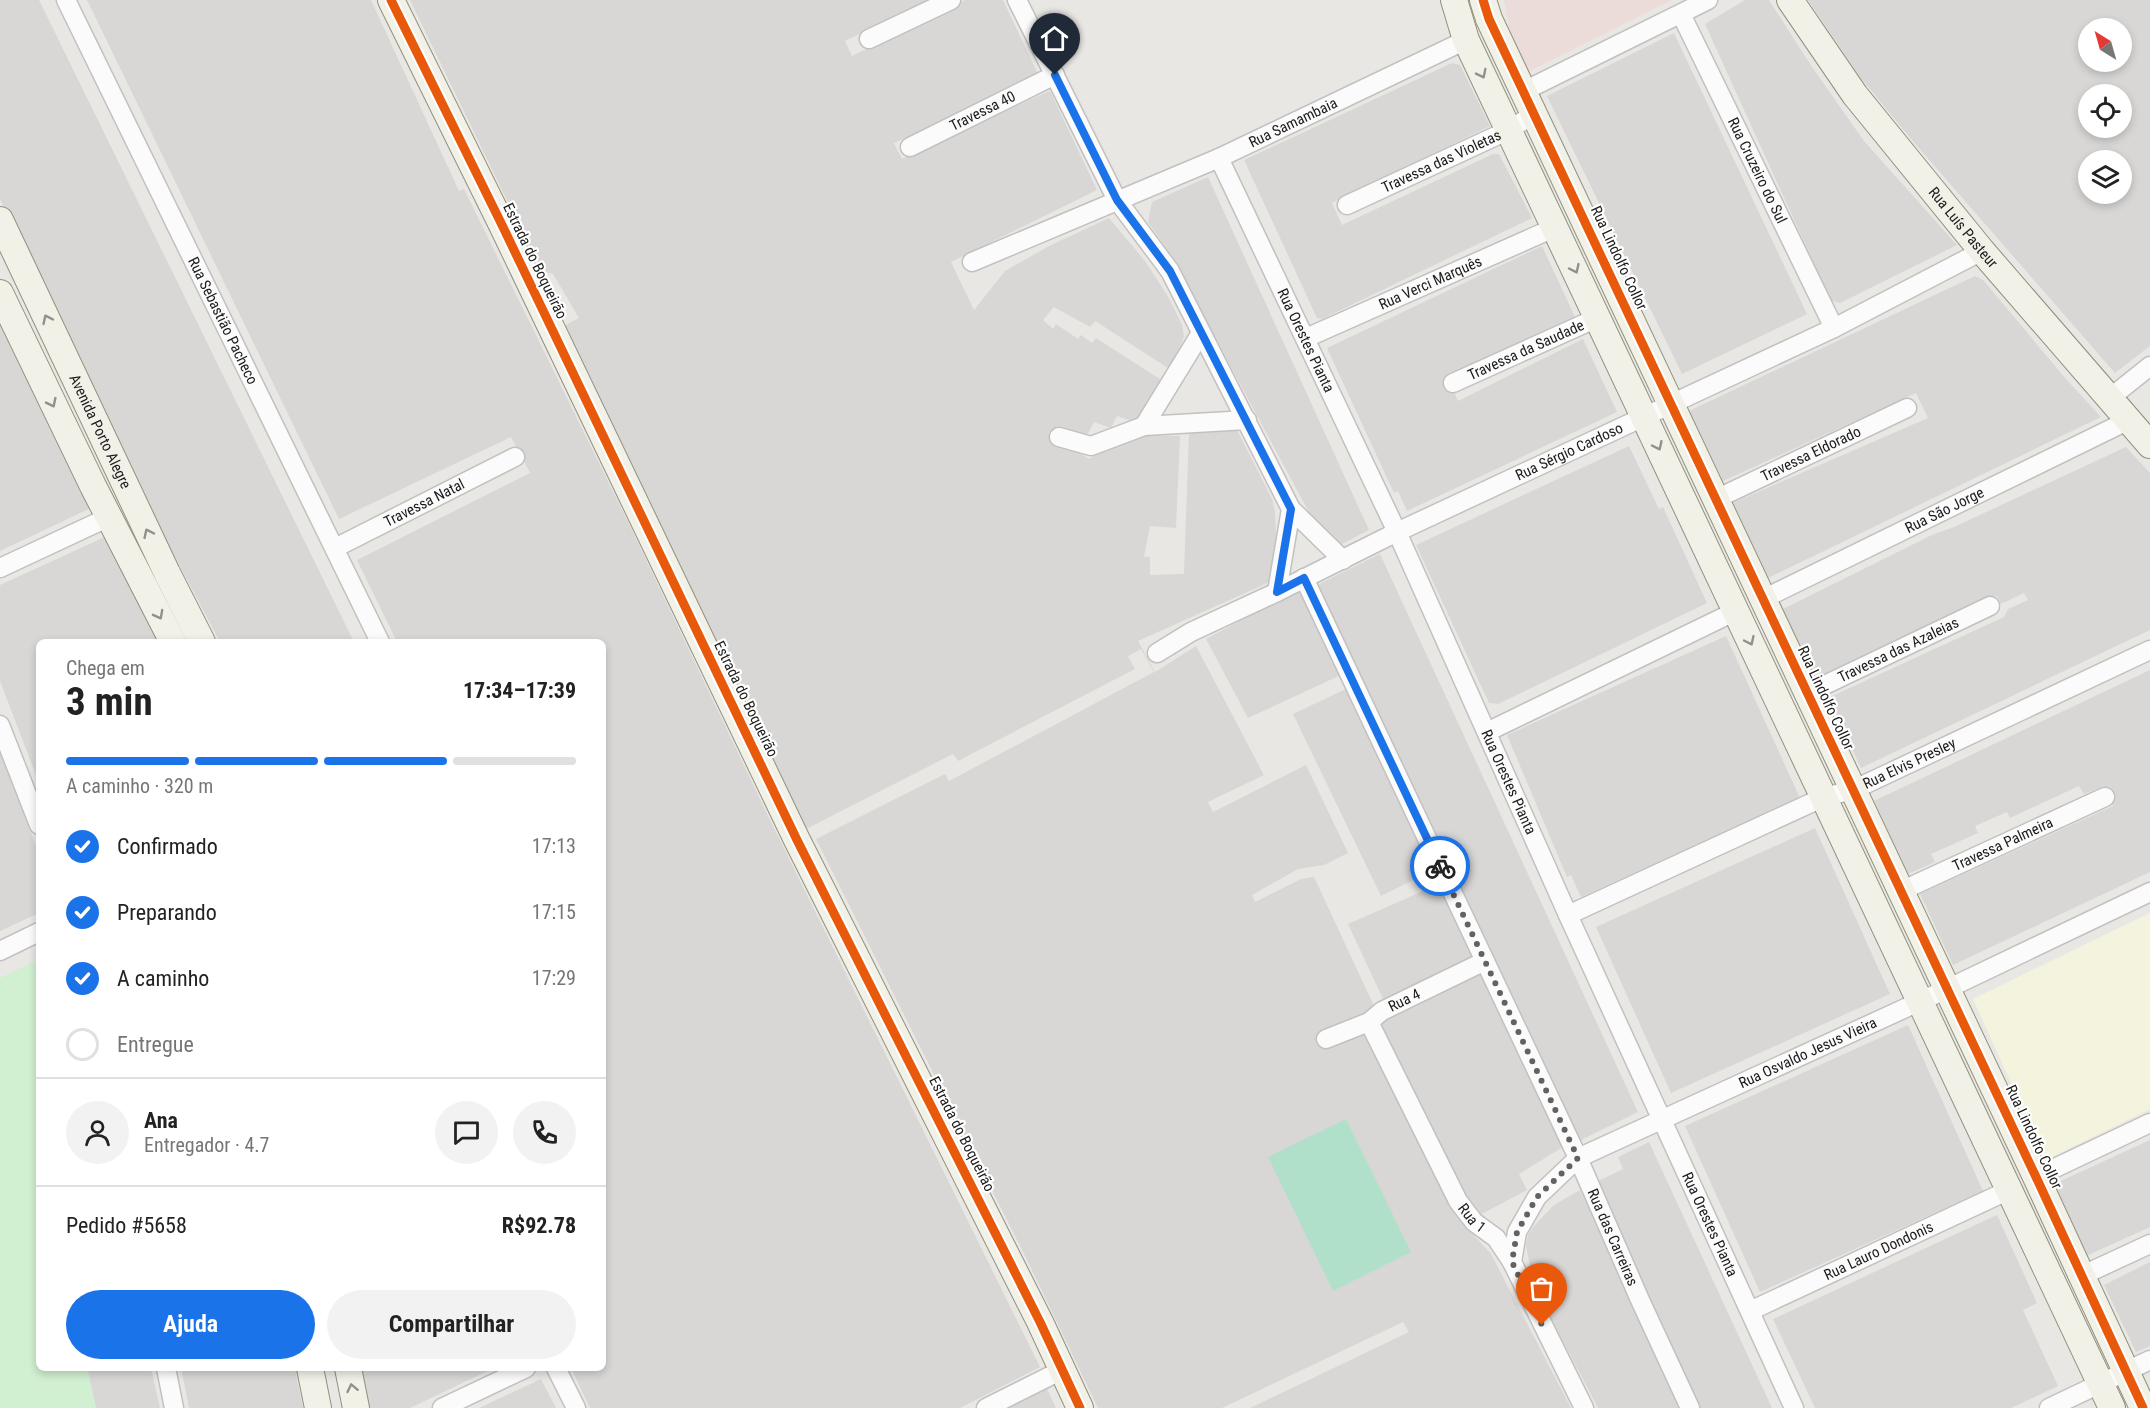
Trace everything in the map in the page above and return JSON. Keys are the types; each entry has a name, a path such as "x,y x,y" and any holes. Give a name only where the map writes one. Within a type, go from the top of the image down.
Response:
{"street":[{"name":"Rua Sebastião Pacheco","path":"66,0 379,639"},
{"name":"Estrada do Boqueirão","path":"391,0 798,840 1035,1311 1080,1408"},
{"path":"870,39 951,0"},
{"path":"1017,0 1117,200 1170,271 1291,509 1343,560"},
{"path":"1454,0 1466,40 2112,1408"},
{"name":"Rua Lindolfo Collor","path":"1483,0 1489,19 2143,1408"},
{"path":"1524,91 1708,0"},
{"name":"Rua Luís Pasteur","path":"1790,0 1855,95 1982,251 2150,445"},
{"name":"Rua Cruzeiro do Sul","path":"1681,14 1834,328"},
{"name":"Rua Samambaia","path":"972,262 1219,158 1466,40"},
{"name":"Travessa 40","path":"909,147 1055,75"},
{"name":"Travessa das Violetas","path":"1347,205 1509,130 1534,114"},
{"name":"Rua Orestes Pianta","path":"1219,158 1397,532 1568,915 1794,1408"},
{"name":"Avenida Porto Alegre","path":"0,220 166,573 200,639"},
{"name":"Rua Verci Marquês","path":"1306,338 1556,227"},
{"name":"Rua Sérgio Cardoso","path":"1157,653 1191,632 1397,532 1834,328 1982,251"},
{"name":"Avenida Porto Alegre","path":"0,293 38,375 171,639"},
{"name":"Travessa da Saudade","path":"1453,383 1597,318"},
{"path":"1144,426 1201,333"},
{"path":"38,375 65,358"},
{"path":"2110,398 2150,366"},
{"name":"Travessa Eldorado","path":"1716,499 1907,408"},
{"path":"1059,437 1091,446 1144,426 1247,420"},
{"name":"Rua São Jorge","path":"1763,599 2127,421"},
{"name":"Travessa Natal","path":"335,548 515,457"},
{"path":"1277,592 1291,509"},
{"path":"0,568 109,517"},
{"path":"142,584 166,573"},
{"name":"Rua das Carreiras","path":"1304,578 1578,1158 1690,1408"},
{"name":"Travessa das Azaleias","path":"1808,693 1990,606"},
{"path":"1486,732 1736,612"},
{"name":"Rua Elvis Presley","path":"1568,915 1824,797 1853,790 2150,650"},
{"path":"0,725 36,817"},
{"name":"Travessa Palmeira","path":"1901,891 2105,797"},
{"name":"Rua Osvaldo Jesus Vieira","path":"1512,1262 1517,1232 1537,1197 1578,1158 1947,989 2150,892"},
{"path":"0,951 36,933"},
{"name":"Rua 4","path":"1326,1038 1369,1022 1382,1011 1485,961"},
{"name":"Rua 1","path":"1369,1022 1458,1201 1474,1222 1496,1238 1512,1262 1584,1408"},
{"path":"2036,1177 2150,1123"},
{"name":"Rua Lauro Dondonis","path":"1750,1311 2009,1190"},
{"path":"2081,1276 2150,1244"},
{"path":"2049,1408 2150,1360"},
{"path":"986,1408 1062,1370"},
{"path":"167,1371 174,1408"},
{"path":"311,1371 318,1408"},
{"path":"349,1371 356,1408"},
{"path":"442,1408 520,1371"},
{"path":"558,1371 576,1408"}],"shaded area":[{"path":"0,0 39,0 353,639 218,639 130,472 0,199"},
{"path":"87,0 371,0 459,191 464,189 629,524 770,820 1040,1367 960,1408 590,1408 572,1371 606,1371 606,639 396,639 357,560 530,473 511,437 339,519"},
{"path":"410,0 932,0 845,41 852,56 965,0 1003,0 1038,74 894,143 902,159 1015,101 1018,105 1050,91 1097,190 951,262 974,310 1005,271 1049,246 1109,218 1145,261 1169,298 1182,325 1184,336 1168,368 1095,321 1090,327 1054,307 1043,320 1053,329 1056,324 1078,339 1081,335 1092,343 1096,338 1163,381 1138,423 1117,416 1111,428 1094,422 1086,437 1056,426 1058,443 1067,445 1089,459 1120,439 1134,435 1180,436 1176,528 1150,526 1144,557 1150,557 1150,575 1184,574 1189,431 1236,428 1272,499 1275,512 1277,556 1272,581 1138,641 1155,672 1196,646 1264,775 1208,802 1213,812 1306,765 1348,853 1324,865 1298,869 1252,895 1255,902 1301,879 1314,877 1375,1008 1317,1034 1322,1047 1366,1029 1459,1219 1491,1254 1571,1408 1250,1408 1409,1332 1403,1322 1222,1408 1098,1408 1029,1264 816,839 945,774 949,781 1154,672 1141,649 1128,656 1135,669 958,761 953,754 804,830 564,326 579,318 553,274 541,271"},
{"path":"1504,0 1672,0 1528,72 1509,27"},
{"path":"1745,0 1769,0 1864,141 1957,245 1840,303 1831,301 1705,24"},
{"path":"1808,0 2150,0 2150,346 2115,373 1911,139 1860,77"},
{"path":"1674,33 1807,314 1682,374 1547,96"},
{"path":"1452,63 1460,65 1490,126 1332,203 1342,225 1493,154 1499,154 1532,218 1322,319 1317,318 1244,160"},
{"path":"1208,177 1369,530 1340,545 1335,537 1321,529 1313,520 1171,255 1148,222 1152,202"},
{"path":"1542,246 1575,317 1448,377 1458,401 1583,339 1617,412 1407,511 1398,491 1394,493 1327,348"},
{"path":"1975,276 1983,280 2101,417 1766,579 1730,504 1928,418 1916,393 1723,481 1689,411"},
{"path":"0,319 93,507 0,551"},
{"path":"1629,446 1659,509 1663,507 1707,603 1498,704 1489,703 1416,545"},
{"path":"2126,447 2150,473 2150,630 1861,768 1828,698 2004,617 2008,609 2028,600 2024,593 2001,604 1997,596 1988,596 1815,678 1783,609 1932,535 1954,527"},
{"path":"107,536 158,639 36,639 36,775 0,681 0,585"},
{"path":"1380,554 1638,1112 1575,1143 1317,585"},
{"path":"1294,592 1304,592 1343,674 1248,718 1206,639"},
{"path":"1726,636 1800,798 1581,897 1571,875 1567,877 1507,735"},
{"path":"2150,670 2150,872 1953,965 1920,894 2113,806 2104,786 2084,794 2079,786 2010,818 2007,812 1975,826 1978,833 1931,854 1935,862 1908,874 1874,801"},
{"path":"1350,687 1436,869 1381,896 1293,714"},
{"path":"0,752 36,846 36,914 0,931"},
{"path":"1815,828 1890,994 1671,1093 1596,927"},
{"path":"1439,884 1474,958 1384,1001 1348,924"},
{"path":"2150,913 2150,1109 2046,1160 1973,999"},
{"path":"1481,972 1563,1147 1519,1174 1527,1190 1478,1216 1473,1215 1374,1023"},
{"path":"1908,1025 1983,1191 1760,1292 1685,1126"},
{"path":"2150,1140 2150,1227 2086,1256 2052,1185"},
{"path":"1649,1142 1772,1408 1696,1408 1594,1183 1623,1169 1618,1157"},
{"path":"1580,1190 1681,1408 1598,1408 1534,1286 1526,1245 1528,1235 1554,1205"},
{"path":"1997,1215 2037,1303 2023,1310 2058,1386 2011,1408 1815,1408 1773,1319"},
{"path":"2150,1262 2150,1346 2136,1352 2104,1285"},
{"path":"88,1371 152,1371 160,1408 96,1408"},
{"path":"182,1371 296,1371 303,1408 189,1408"},
{"path":"359,1371 488,1371 410,1408 366,1408"},
{"path":"541,1379 556,1408 479,1408 481,1407"},
{"path":"1047,1389 1056,1408 1008,1408 1024,1400"}],"green space":[{"path":"36,960 36,1371 88,1371 96,1408 0,1408 0,978"},
{"path":"1346,1119 1411,1252 1333,1291 1268,1157"}],"cycle path":[{"path":"391,0 502,225 797,840 1040,1322 1080,1408"},
{"path":"1483,0 1489,19 2143,1408"}],"way so far":[{"path":"1440,866 1578,1158 1537,1197 1517,1232 1512,1262 1542,1325"}],"route":[{"path":"1055,75 1117,200 1170,271 1291,509 1277,592 1304,578 1440,866"}]}
